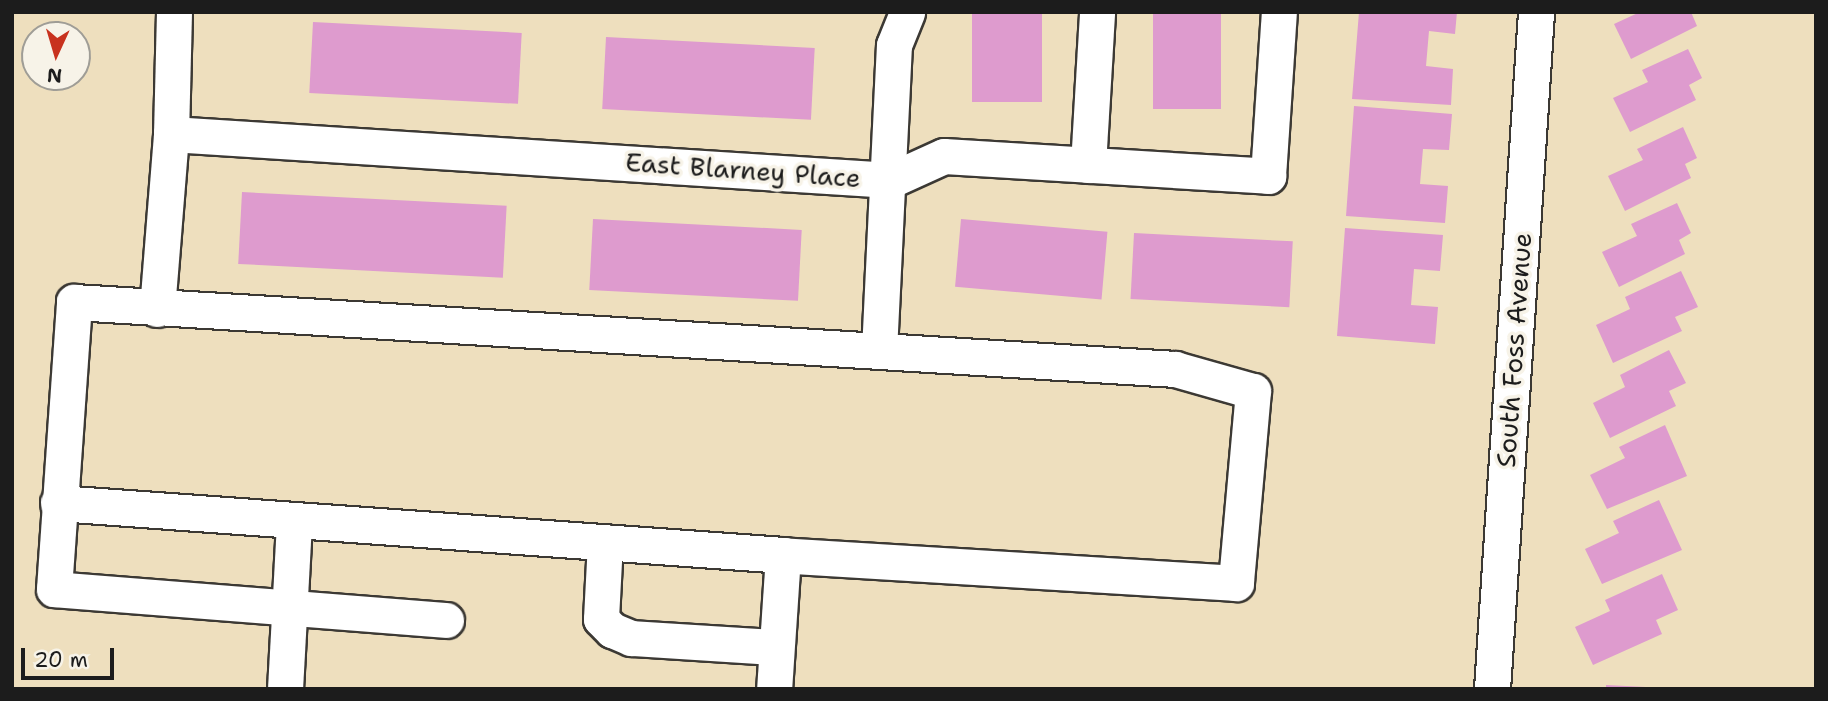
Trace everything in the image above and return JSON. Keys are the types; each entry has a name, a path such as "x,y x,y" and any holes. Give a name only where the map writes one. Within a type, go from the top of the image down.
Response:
{"street":[{"path":"157,309 171,134 174,12"},
{"path":"879,351 891,180 894,45 907,12"},
{"path":"1088,165 1097,12"},
{"name":"East Blarney Place","path":"171,134 891,180 944,156 1268,176 1279,12"},
{"name":"South Foss Avenue","path":"1492,689 1536,12"},
{"path":"58,503 294,522 1236,583 1253,391 1175,369 74,302 58,503 54,589 446,620"},
{"path":"285,689 294,522"},
{"path":"605,542 601,619 612,630 631,638 776,647"},
{"path":"774,689 783,555"}],"building":[{"path":"972,12 1042,12 1042,102 972,102"},
{"path":"1153,12 1221,12 1221,109 1153,109"},
{"path":"1359,12 1457,12 1455,34 1429,31 1426,66 1453,69 1451,105 1352,99"},
{"path":"1640,12 1691,12 1697,26 1631,59 1614,24"},
{"path":"313,22 522,33 518,104 309,93"},
{"path":"606,37 815,48 811,120 602,109"},
{"path":"1688,49 1702,78 1689,85 1696,100 1630,132 1613,98 1648,82 1642,70"},
{"path":"1354,106 1452,114 1449,150 1423,149 1420,184 1448,186 1445,223 1346,216"},
{"path":"1683,127 1697,158 1685,164 1691,178 1625,211 1608,176 1643,160 1637,149"},
{"path":"242,192 507,206 503,278 238,264"},
{"path":"1677,203 1691,233 1679,240 1685,254 1619,287 1602,252 1637,236 1631,224"},
{"path":"593,219 802,230 798,301 589,290"},
{"path":"961,219 1107,232 1102,300 955,287"},
{"path":"1345,228 1443,235 1440,271 1414,269 1411,305 1438,307 1435,344 1337,336"},
{"path":"1134,233 1293,241 1289,307 1131,299"},
{"path":"1681,271 1698,307 1675,317 1682,331 1613,363 1596,325 1630,309 1625,297"},
{"path":"1669,350 1686,383 1669,391 1676,406 1610,438 1593,403 1625,387 1620,375"},
{"path":"1665,425 1687,476 1607,509 1590,475 1625,458 1619,447"},
{"path":"1659,500 1682,550 1602,584 1585,549 1619,533 1613,521"},
{"path":"1662,574 1678,610 1656,620 1662,634 1593,665 1575,627 1610,611 1605,600"},
{"path":"1606,685 1646,687 1646,689 1606,689"}]}
